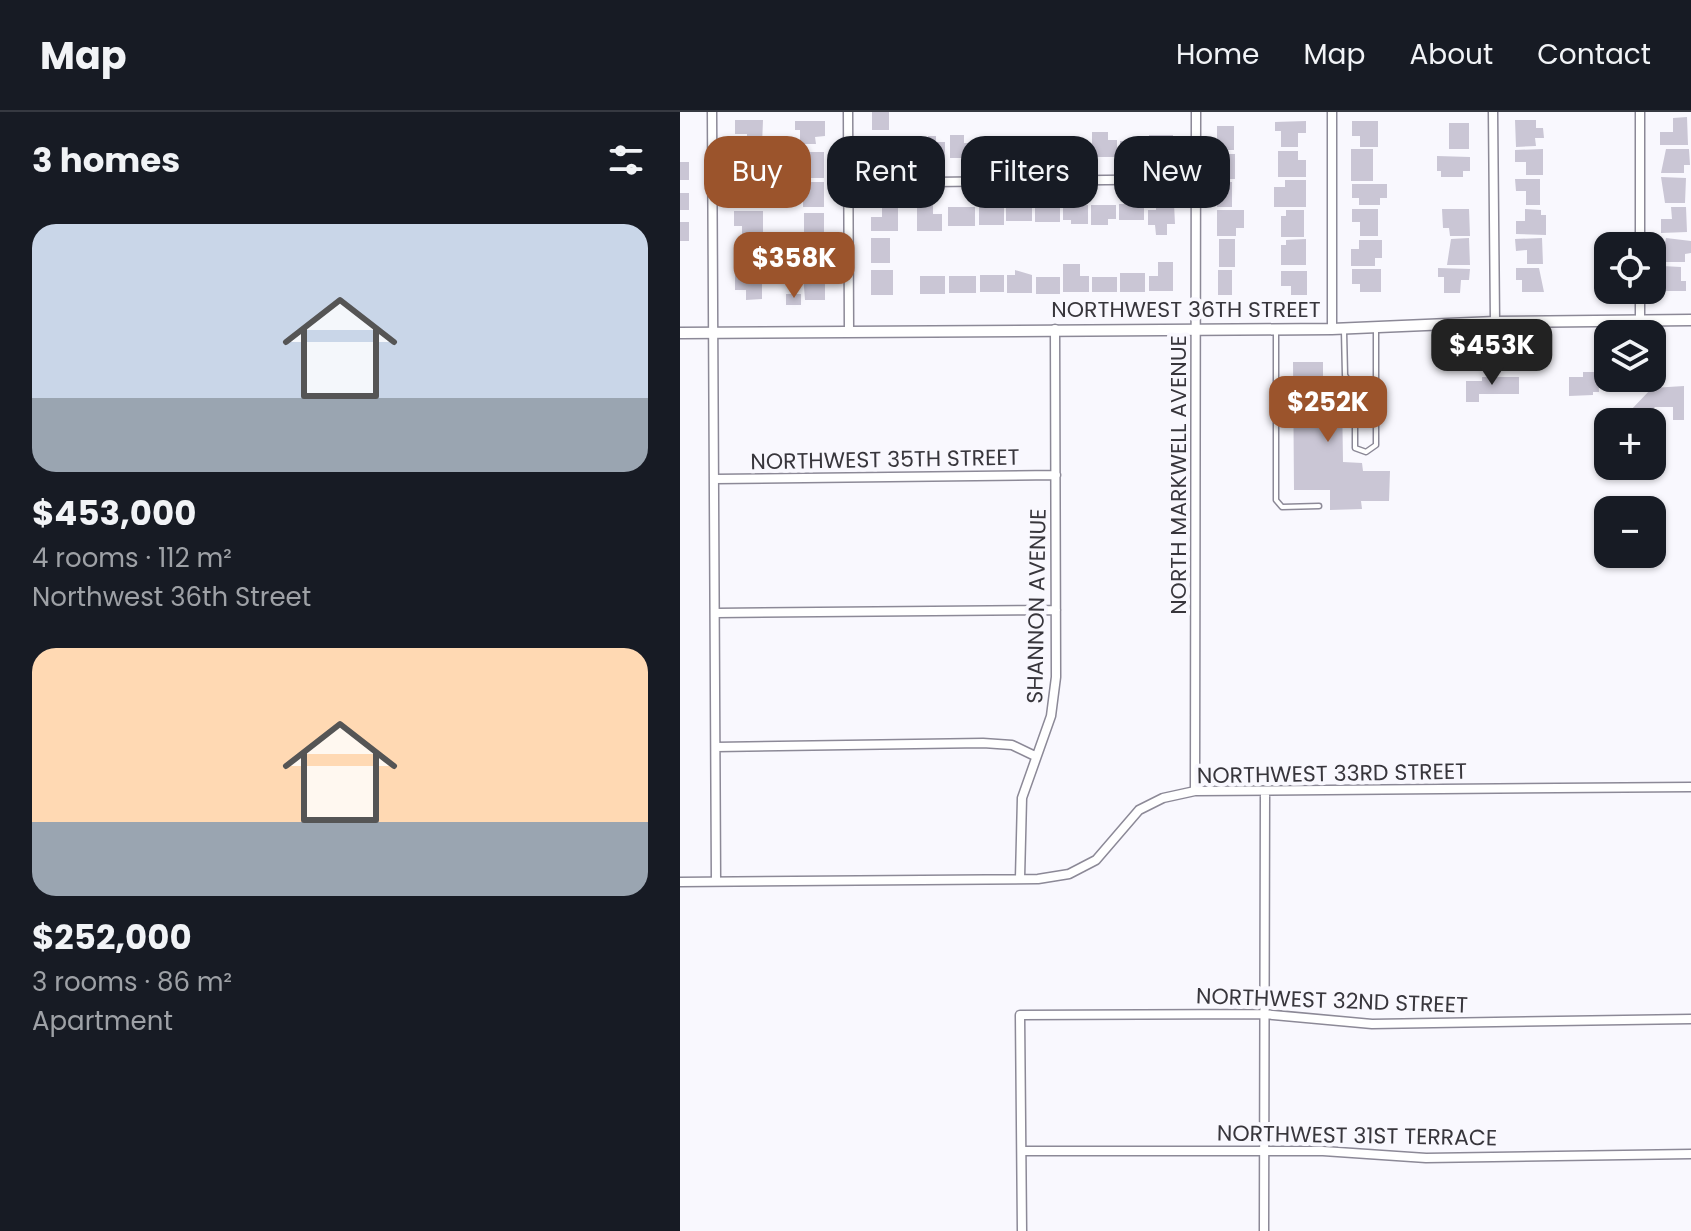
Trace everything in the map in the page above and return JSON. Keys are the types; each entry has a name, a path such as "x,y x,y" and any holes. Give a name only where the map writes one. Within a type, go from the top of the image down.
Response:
{"street":[{"path":"712,112 716,881"},
{"path":"848,112 848,136"},
{"name":"NORTH MARKWELL AVENUE","path":"1196,112 1196,136"},
{"path":"1332,112 1338,329"},
{"path":"1493,112 1495,322"},
{"path":"1640,112 1640,232"},
{"path":"945,182 1114,180"},
{"path":"848,208 849,330"},
{"name":"NORTH MARKWELL AVENUE","path":"1195,791 1196,208"},
{"path":"1640,304 1640,319"},
{"name":"NORTHWEST 36TH STREET","path":"680,333 1338,329 1495,322 1691,320"},
{"name":"SHANNON AVENUE","path":"1020,878 1022,798 1054,700 1055,329"},
{"name":"NORTHWEST 35TH STREET","path":"715,479 1056,475"},
{"path":"716,613 1056,610"},
{"path":"716,747 983,743 1012,745 1035,756"},
{"name":"NORTHWEST 33RD STREET","path":"680,882 1020,878 1069,874 1096,860 1139,810 1163,798 1195,791 1691,787"},
{"path":"1264,1231 1265,791"},
{"name":"NORTHWEST 32ND STREET","path":"1022,1151 1020,1015 1263,1014 1320,1016 1372,1024 1691,1019"},
{"name":"NORTHWEST 31ST TERRACE","path":"1022,1151 1265,1150 1426,1158 1691,1154"},
{"path":"1022,1151 1022,1231"}],"lane":[{"path":"1338,329 1345,375 1355,391 1355,448 1366,452 1376,445 1376,327"},
{"path":"1276,329 1276,500 1282,507 1319,506"}],"building":[{"path":"872,112 889,112 889,130 872,130"},
{"path":"1687,117 1688,145 1660,145 1660,132 1673,132 1673,118"},
{"path":"735,120 763,120 762,136 735,134"},
{"path":"1515,120 1536,120 1536,128 1543,128 1544,138 1535,138 1536,146 1516,147"},
{"path":"795,121 825,121 825,136 815,137 816,144 811,144 811,136 800,136 800,130 795,130"},
{"path":"1306,121 1306,133 1298,133 1298,147 1281,147 1281,131 1275,131 1275,122"},
{"path":"1352,121 1378,121 1378,147 1360,147 1360,136 1352,136"},
{"path":"1449,123 1469,123 1469,149 1449,149"},
{"path":"1217,126 1234,126 1234,150 1230,150 1230,136 1217,136"},
{"path":"1092,132 1108,132 1108,140 1114,140 1114,157 1098,157 1098,136 1092,136"},
{"path":"950,135 964,135 961,136 961,158 950,158"},
{"path":"1351,149 1373,149 1373,181 1351,181"},
{"path":"1543,149 1543,175 1526,175 1526,162 1515,162 1515,150"},
{"path":"1666,149 1689,149 1690,165 1684,165 1684,173 1661,173"},
{"path":"1278,151 1298,151 1298,160 1306,160 1306,177 1278,177"},
{"path":"811,152 824,152 824,178 811,178"},
{"path":"1230,154 1235,154 1235,179 1230,179"},
{"path":"1437,156 1470,157 1470,171 1463,171 1463,177 1441,177 1441,171 1437,171"},
{"path":"680,162 689,162 689,180 680,180"},
{"path":"1661,177 1686,178 1685,203 1665,203"},
{"path":"1515,179 1540,179 1540,205 1526,205 1526,191 1516,191"},
{"path":"1285,180 1306,180 1306,207 1274,207 1274,187 1285,187"},
{"path":"811,182 824,182 824,207 811,207"},
{"path":"1230,182 1232,182 1230,207"},
{"path":"1352,184 1387,184 1387,198 1380,198 1380,205 1359,205 1359,198 1352,198"},
{"path":"680,193 689,193 689,210 680,210"},
{"path":"1114,205 1116,219 1108,219 1108,225 1091,225 1091,208"},
{"path":"948,207 975,208 975,226 948,226"},
{"path":"1671,207 1686,207 1687,232 1661,232 1661,219 1672,219"},
{"path":"882,208 898,208 898,231 871,231 871,217 882,217"},
{"path":"917,208 933,208 933,214 942,214 942,231 917,231"},
{"path":"979,208 1004,208 1004,225 979,225"},
{"path":"1006,208 1032,208 1032,221 1006,221"},
{"path":"1035,208 1060,208 1060,222 1035,222"},
{"path":"1063,208 1088,208 1088,224 1071,224 1071,220 1063,220"},
{"path":"1119,208 1144,208 1144,220 1119,220"},
{"path":"1174,208 1175,224 1167,224 1167,235 1156,235 1155,225 1148,225 1148,210"},
{"path":"1352,209 1378,209 1378,236 1360,236 1360,222 1352,222"},
{"path":"1442,209 1469,209 1470,236 1450,236 1449,228 1443,228"},
{"path":"1525,209 1541,210 1541,215 1546,215 1546,235 1516,234 1516,221 1525,221"},
{"path":"1217,210 1244,210 1244,228 1236,228 1236,236 1217,236"},
{"path":"1286,210 1304,210 1304,237 1281,237 1281,216 1286,216"},
{"path":"734,211 763,211 763,238 742,238 742,226 734,226"},
{"path":"804,213 824,213 824,238 804,238"},
{"path":"680,222 689,222 689,241 680,241"},
{"path":"871,238 890,238 890,263 871,263"},
{"path":"1469,238 1470,265 1447,265 1451,239"},
{"path":"1542,238 1543,264 1527,264 1527,250 1516,251 1515,239"},
{"path":"1666,238 1691,241 1691,253 1685,254 1685,262 1666,262"},
{"path":"1219,239 1235,239 1235,267 1219,267"},
{"path":"1306,239 1306,265 1281,265 1281,245 1286,245 1286,240"},
{"path":"1359,240 1382,240 1382,258 1375,258 1375,266 1351,266 1351,249 1359,249"},
{"path":"743,243 759,243 759,270 734,270 734,251 743,251"},
{"path":"792,246 812,246 812,255 826,255 826,270 792,270"},
{"path":"1158,262 1173,262 1173,291 1149,291 1149,276 1158,276"},
{"path":"1063,264 1080,264 1080,276 1089,276 1089,292 1063,292"},
{"path":"1666,266 1681,267 1681,281 1686,281 1686,291 1666,291"},
{"path":"1438,268 1470,269 1469,280 1461,280 1460,293 1444,293 1444,277 1438,277"},
{"path":"1516,268 1539,268 1544,292 1522,292 1522,280 1516,280"},
{"path":"1352,269 1381,269 1381,292 1360,292 1360,284 1352,284"},
{"path":"871,270 893,270 893,295 871,295"},
{"path":"1015,270 1032,275 1032,293 1007,293 1007,275 1015,275"},
{"path":"1218,270 1232,270 1232,295 1218,295"},
{"path":"1281,271 1307,271 1307,295 1291,295 1291,286 1281,286"},
{"path":"1120,273 1145,273 1145,292 1120,292"},
{"path":"803,274 825,274 825,300 805,300"},
{"path":"735,275 762,275 762,299 746,300 746,290 735,290"},
{"path":"980,275 1004,275 1004,292 980,292"},
{"path":"920,276 945,276 945,294 920,294"},
{"path":"949,276 976,276 976,293 949,293"},
{"path":"1036,277 1060,277 1060,294 1036,294"},
{"path":"1092,277 1117,277 1117,292 1092,292"},
{"path":"786,294 801,294 801,305 786,305"},
{"path":"1293,362 1323,362 1323,388 1335,388 1342,382 1350,390 1342,397 1343,462 1362,463 1363,471 1390,471 1389,501 1361,501 1362,509 1330,510 1330,490 1294,490"},
{"path":"1583,372 1594,372 1593,395 1569,396 1569,377 1583,377"},
{"path":"1482,377 1519,377 1519,394 1479,394 1479,402 1466,402 1466,381 1482,381"},
{"path":"1684,386 1684,420 1673,420 1673,407 1633,408 1648,392 1666,392 1666,387"}]}
